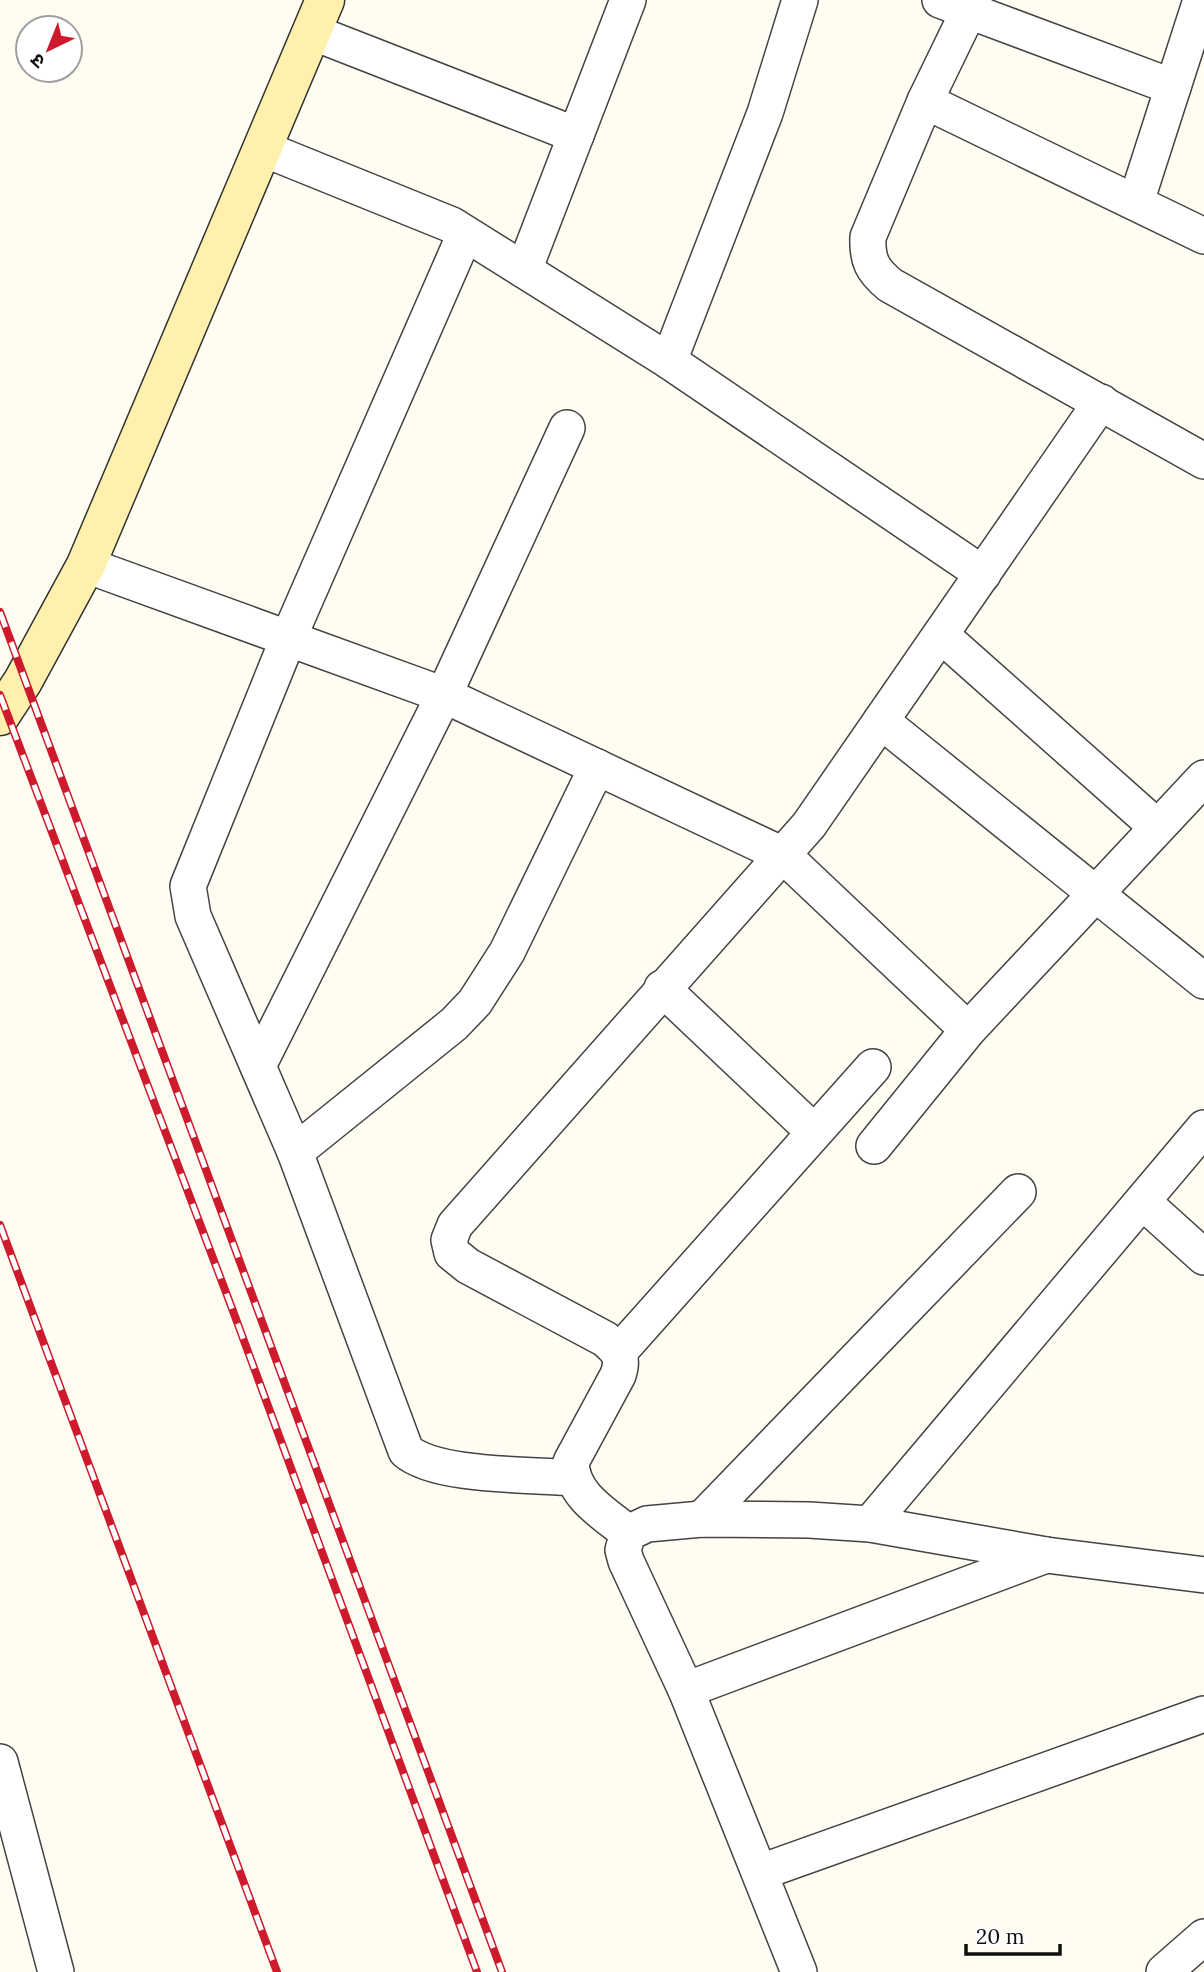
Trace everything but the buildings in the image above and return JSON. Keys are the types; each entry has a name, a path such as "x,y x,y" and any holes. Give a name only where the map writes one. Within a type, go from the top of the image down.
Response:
{"street":[{"path":"524,270 628,0"},
{"path":"668,361 765,113 800,0"},
{"path":"1136,202 1201,0"},
{"path":"1173,87 961,4 925,102 868,237 867,259 876,273 890,285 1204,461"},
{"path":"0,716 23,681 86,565 318,16 576,135"},
{"path":"925,102 1204,236"},
{"path":"264,149 452,225 668,361 983,573"},
{"path":"465,233 288,639 188,886 193,916 295,1152 406,1451 426,1464 447,1468 572,1478"},
{"path":"628,1533 579,1492 572,1478 571,1462 618,1374 622,1362 619,1352 605,1339 468,1266 452,1253 449,1240 455,1225 809,825 1101,402"},
{"path":"258,1066 444,695 566,428"},
{"path":"86,565 444,695 783,855 968,1030"},
{"path":"941,635 1157,827"},
{"path":"881,721 1204,981"},
{"path":"295,1152 454,1024 475,1002 507,952 597,767"},
{"path":"874,1146 968,1030 1204,778"},
{"path":"662,988 813,1131"},
{"path":"619,1352 813,1131 873,1067"},
{"path":"870,1524 1204,1128"},
{"path":"702,1519 1018,1192"},
{"path":"1143,1202 1204,1257"},
{"path":"799,1972 761,1872 685,1690 626,1561 623,1550 628,1533 647,1524 702,1519 809,1520 870,1524 1046,1555 1204,1575"},
{"path":"685,1690 1046,1555"},
{"path":"761,1872 1204,1714"},
{"path":"0,1762 56,1972"},
{"path":"1164,1972 1204,1937"}],"railway":[{"path":"0,612 502,1972"},
{"path":"0,695 233,1311 477,1972"},
{"path":"0,1225 277,1972"}]}
